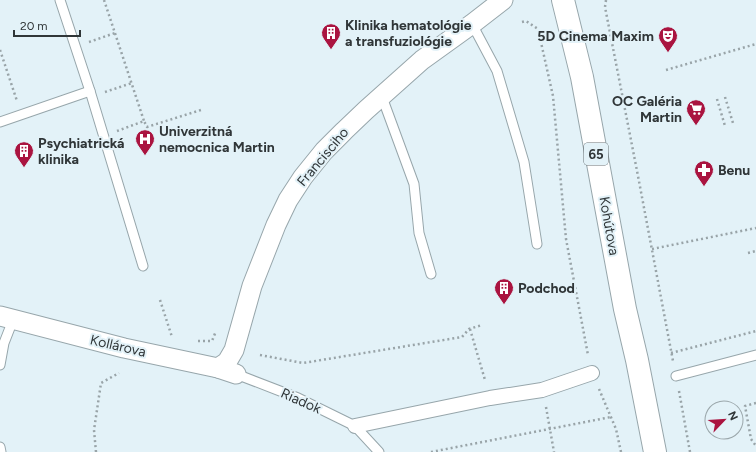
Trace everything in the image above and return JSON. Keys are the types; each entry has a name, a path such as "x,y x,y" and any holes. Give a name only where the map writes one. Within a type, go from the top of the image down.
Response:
{"main road":[{"name":"Kohútova","path":"563,0 582,77 625,309 637,360 655,452"}],"street":[{"name":"Francisciho","path":"218,368 227,362 234,350 252,286 276,225 288,200 303,177 324,151 366,110 422,60 504,0"},
{"name":"Kollárova","path":"7,318 81,338 218,368 236,374"},
{"path":"355,426 490,398 542,390 592,373"}],"lane":[{"path":"60,0 90,91 143,266"},
{"path":"472,24 497,71 524,162 537,244"},
{"path":"0,122 90,91"},
{"path":"382,97 414,184 419,233 431,274"},
{"path":"0,365 7,318"},
{"path":"234,350 233,362 236,374"},
{"path":"676,376 756,355"},
{"name":"Riadok","path":"236,374 298,398 355,426 379,452"},
{"path":"0,447 1,452"}],"path":[{"path":"104,0 144,121 148,127 201,110"},
{"path":"606,0 605,6 690,452"},
{"path":"522,22 526,21 538,30 553,96 566,240 592,373 616,429 621,452"},
{"path":"87,43 115,33"},
{"path":"666,70 756,44"},
{"path":"0,50 22,115"},
{"path":"102,93 132,83"},
{"path":"725,97 733,123"},
{"path":"717,99 725,126"},
{"path":"115,132 144,121"},
{"path":"652,249 756,228"},
{"path":"748,253 756,251"},
{"path":"160,300 173,341"},
{"path":"260,355 303,363 462,337 469,329 482,325"},
{"path":"469,329 490,398"},
{"path":"671,353 756,332"},
{"path":"96,452 94,430 101,383 119,372"},
{"path":"542,390 554,452"},
{"path":"756,403 746,406 751,439 756,446"},
{"path":"431,452 611,416"}],"place":[{"name":"Klinika hematológie a transfuziológie","path":"331,50"},
{"name":"5D Cinema Maxim","path":"668,53"},
{"name":"OC Galéria Martin","path":"696,126"},
{"name":"Univerzitná nemocnica Martin","path":"145,156"},
{"name":"Psychiatrická klinika","path":"24,168"},
{"name":"Benu","path":"704,187"},
{"name":"Podchod","path":"504,305"}]}
